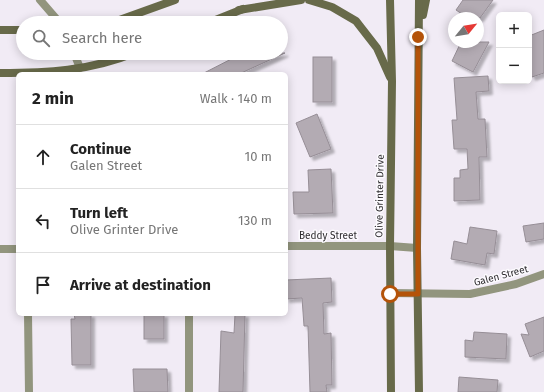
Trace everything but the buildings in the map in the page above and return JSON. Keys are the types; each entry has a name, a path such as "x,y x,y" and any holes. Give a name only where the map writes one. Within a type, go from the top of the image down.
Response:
{"street":[{"path":"40,0 54,16"},
{"path":"130,16 175,0"},
{"path":"225,16 266,0"},
{"path":"239,10 302,0"},
{"path":"309,0 332,7 356,21 377,48 392,81"},
{"name":"Olive Grinter Drive","path":"390,0 392,81 390,246 391,392"},
{"path":"419,0 419,392"},
{"path":"418,37 426,0"},
{"path":"0,30 16,30"},
{"path":"77,60 80,68"},
{"path":"51,72 80,68 116,60"},
{"path":"0,73 16,73"},
{"name":"Beddy Street","path":"288,246 390,246 418,248"},
{"path":"0,249 16,249"},
{"name":"Galen Street","path":"390,294 470,294 516,284 544,274"},
{"path":"28,316 30,392"},
{"path":"189,316 189,392"}],"route":[{"path":"390,294 418,294 418,37"}]}
